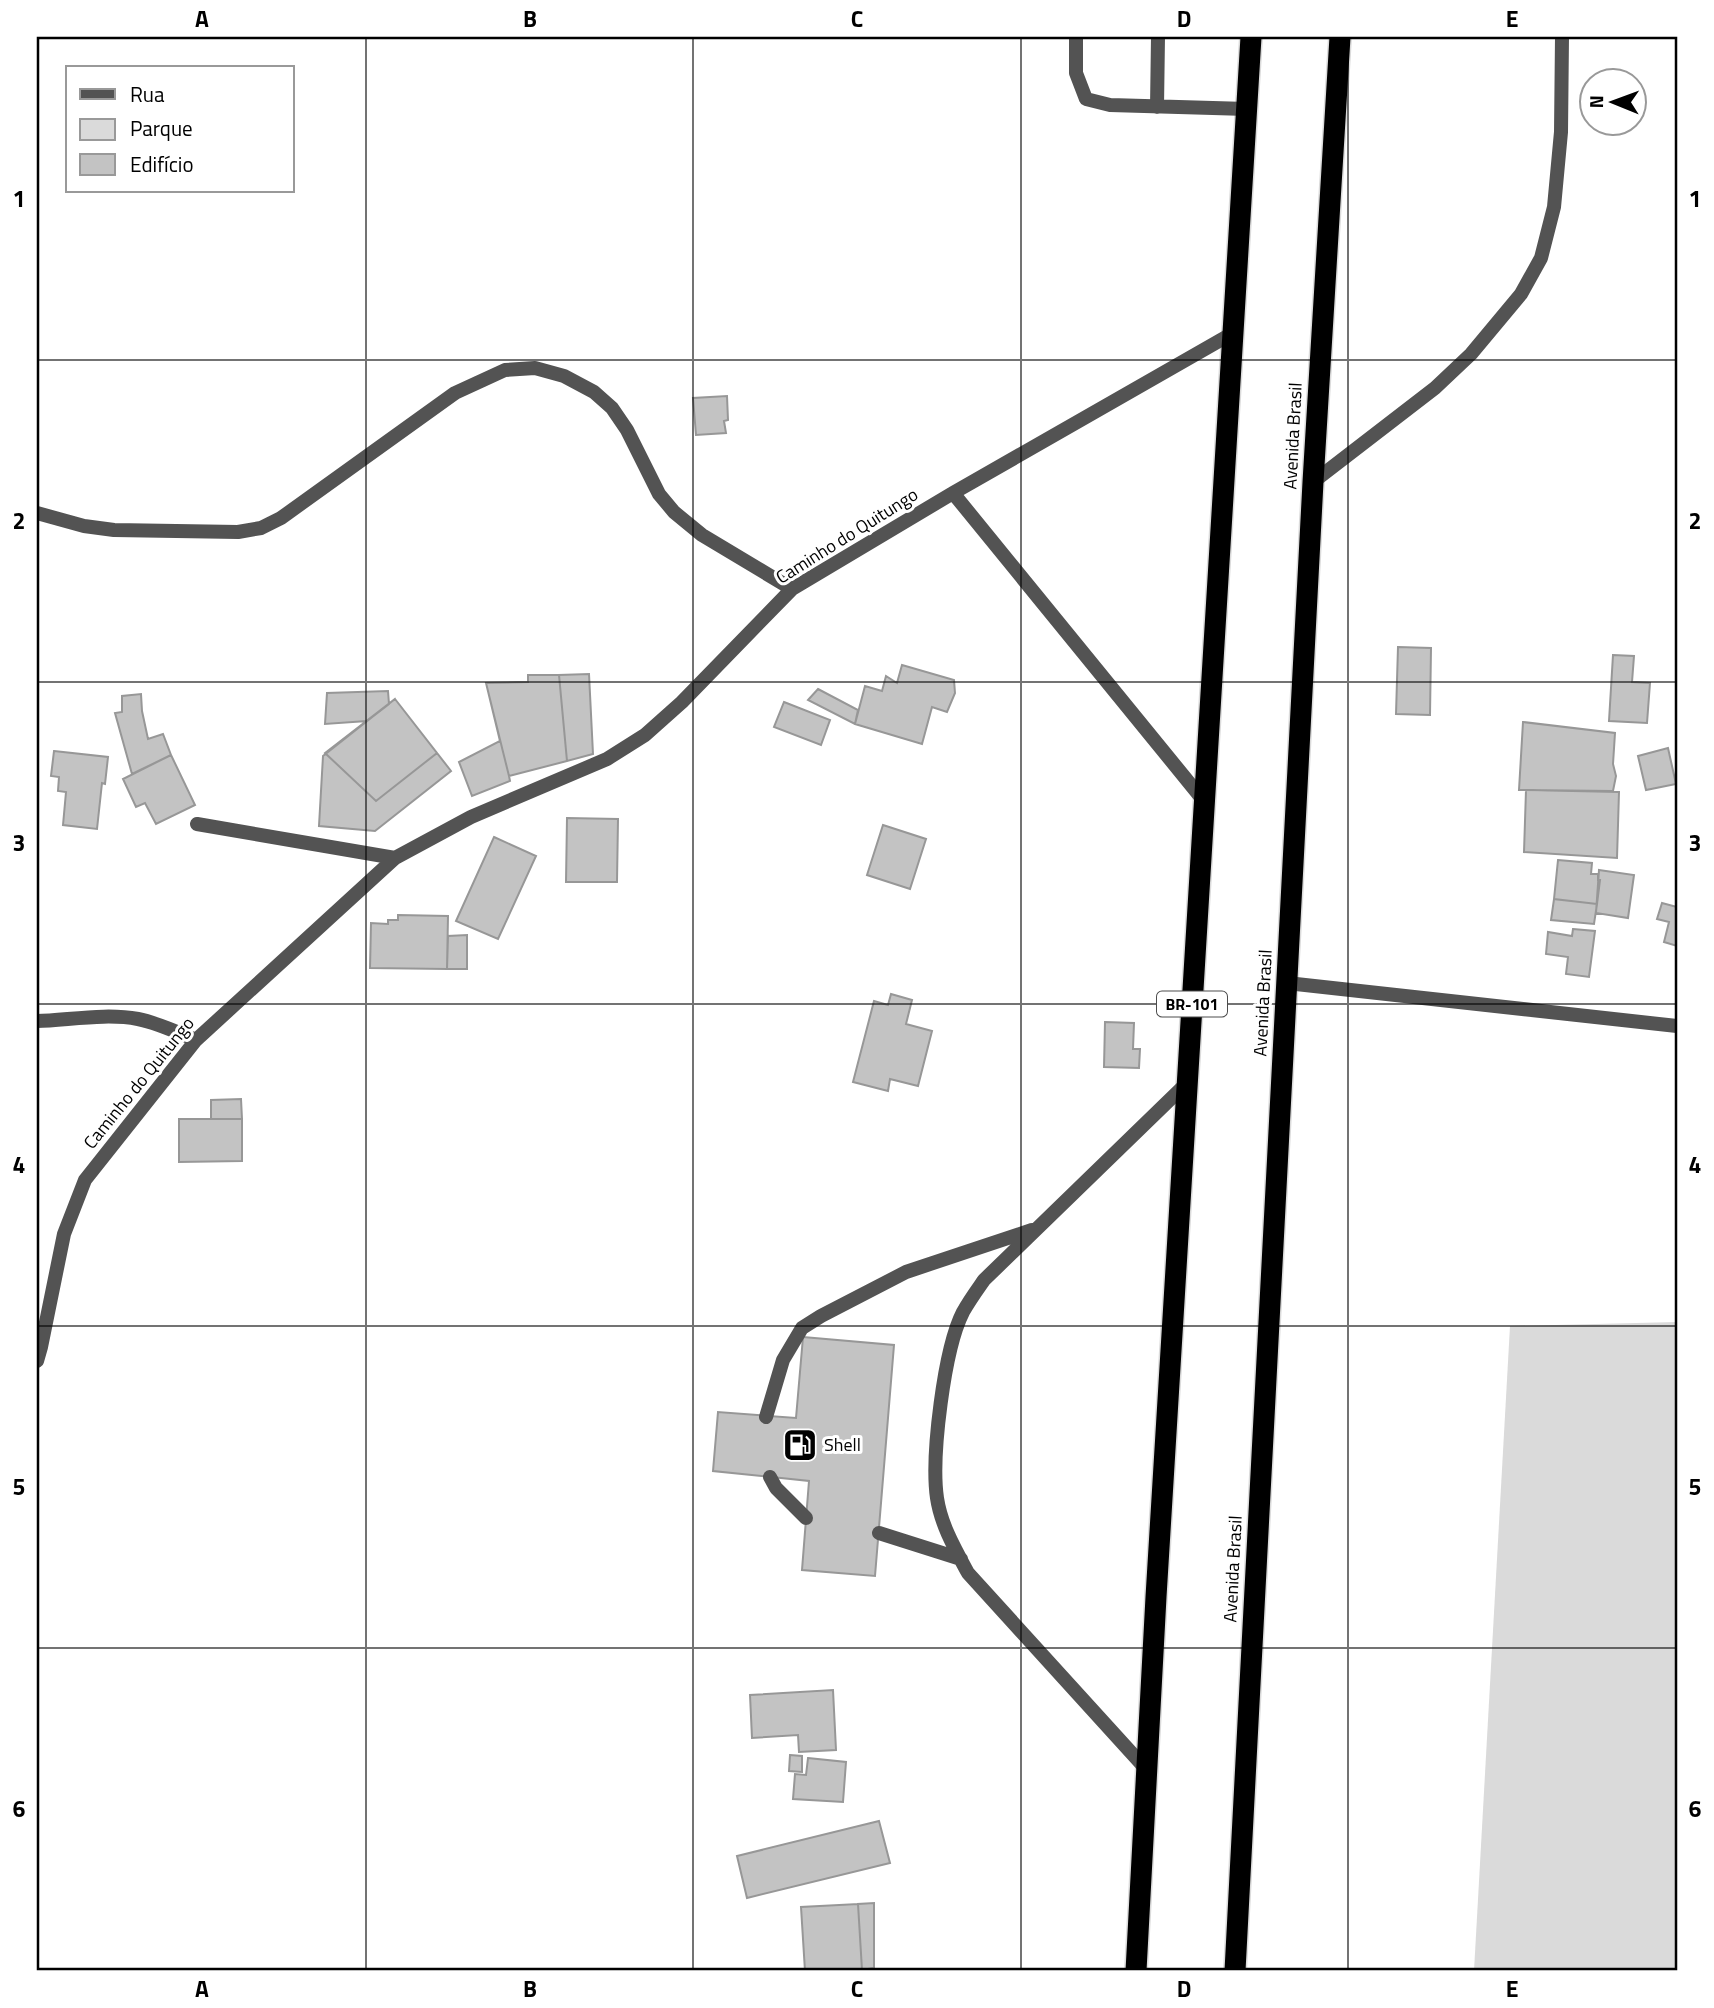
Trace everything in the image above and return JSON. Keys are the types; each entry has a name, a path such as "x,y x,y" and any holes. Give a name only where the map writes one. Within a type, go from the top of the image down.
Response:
{"highway":[{"name":"BR-101","path":"1136,1971 1251,37"},
{"name":"Avenida Brasil","path":"1235,1971 1313,482 1340,37"}],"street":[{"path":"1076,37 1076,73 1086,99 1110,105 1247,109"},
{"path":"1157,107 1158,37"},
{"path":"1313,482 1435,388 1471,354 1521,294 1541,258 1554,208 1561,132 1562,37"},
{"name":"Caminho do Quitungo","path":"37,1361 64,1234 85,1180 196,1040 395,858 471,817 607,759 645,735 682,702 792,589 953,493 1233,333"},
{"path":"37,513 84,526 114,530 238,532 261,528 281,518 455,393 505,370 535,368 564,376 594,393 612,408 627,430 659,494 674,512 702,535 792,589"},
{"path":"953,493 1204,801"},
{"path":"198,824 395,858"},
{"path":"1287,983 1677,1026"},
{"path":"37,1021 106,1017 135,1019 158,1024 196,1040"},
{"path":"1147,1770 968,1573 948,1536 937,1498 936,1452 949,1349 963,1312 984,1280 1188,1082"},
{"path":"766,1417 783,1360 802,1328 906,1272 1037,1228"},
{"path":"770,1477 776,1488 806,1518"},
{"path":"878,1533 961,1559"}],"green space":[{"path":"1677,1322 1677,1971 1474,1971 1510,1326"}],"building":[{"path":"727,396 728,420 724,421 726,433 696,435 693,398"},
{"path":"1398,647 1431,648 1430,715 1396,714"},
{"path":"1613,655 1634,656 1632,682 1650,683 1647,723 1609,721"},
{"path":"902,665 954,680 955,693 947,712 932,707 922,744 855,724 865,686 882,691 886,676 897,683"},
{"path":"589,674 593,754 567,761 559,675"},
{"path":"528,675 559,675 567,761 509,776 486,683 528,682"},
{"path":"528,675 559,675 567,761 509,776 510,781 472,796 459,762 500,741 486,683 528,682"},
{"path":"818,689 858,710 855,724 808,700"},
{"path":"388,691 389,704 367,721 325,724 327,693"},
{"path":"141,694 148,739 163,734 171,755 132,774 115,713 122,712 122,696"},
{"path":"395,699 451,771 375,831 319,826 323,756"},
{"path":"395,699 437,753 376,801 325,753"},
{"path":"784,702 830,720 821,745 774,727"},
{"path":"1523,722 1615,733 1613,764 1616,776 1613,791 1519,790"},
{"path":"1668,748 1676,784 1646,790 1638,756"},
{"path":"54,751 108,757 97,829 63,825 66,792 58,791 59,777 51,776"},
{"path":"171,755 195,805 156,824 145,803 136,807 123,779"},
{"path":"1526,790 1619,792 1617,858 1524,852"},
{"path":"567,818 618,819 617,882 566,882"},
{"path":"883,825 926,839 910,889 867,875"},
{"path":"494,837 536,856 498,939 456,921"},
{"path":"1558,860 1592,863 1591,874 1598,874 1600,880 1597,904 1554,899"},
{"path":"1599,870 1634,875 1628,918 1596,913"},
{"path":"1554,899 1597,904 1594,924 1551,920"},
{"path":"1662,903 1677,907 1677,946 1664,942 1669,922 1657,919"},
{"path":"398,915 448,916 447,969 370,968 371,923 388,924 388,920 398,920"},
{"path":"1573,929 1595,931 1589,977 1566,974 1568,957 1546,954 1548,932 1572,936"},
{"path":"467,935 467,969 447,969 448,936"},
{"path":"891,994 912,1000 906,1024 932,1031 918,1086 890,1079 888,1091 853,1082 874,1001 888,1005"},
{"path":"1105,1022 1134,1023 1133,1049 1140,1049 1139,1068 1104,1067"},
{"path":"241,1099 242,1119 211,1119 211,1100"},
{"path":"179,1119 242,1119 242,1161 179,1162"},
{"name":"Shell","path":"803,1337 894,1345 875,1576 802,1570 809,1481 713,1471 718,1412 796,1418"},
{"path":"833,1690 836,1750 799,1752 798,1735 752,1738 750,1695"},
{"path":"790,1755 802,1756 802,1772 789,1771"},
{"path":"808,1758 846,1762 843,1802 793,1799 795,1774 806,1775"},
{"path":"879,1821 890,1863 747,1898 737,1856"},
{"path":"874,1903 874,1968 862,1970 858,1904"},
{"path":"858,1904 862,1970 805,1971 801,1907"}],"place":[{"name":"Shell","path":"800,1445"}]}
